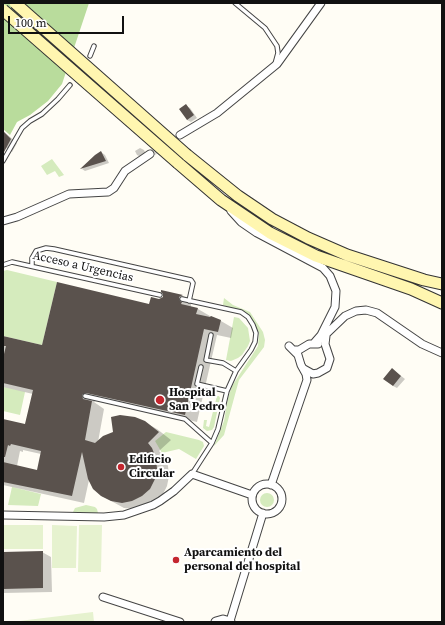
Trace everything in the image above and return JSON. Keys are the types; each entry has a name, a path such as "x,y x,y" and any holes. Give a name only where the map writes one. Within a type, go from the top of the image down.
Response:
{"main road":[{"path":"15,3 187,155 238,196 272,219 308,238 346,255 424,280 442,284"},
{"path":"3,10 221,200 270,233 301,249 334,263 411,289 442,303"}],"street":[{"path":"180,135 217,113 274,67 321,3"},
{"path":"3,221 17,217 69,194 108,192 114,188 125,171 149,155"},
{"path":"221,200 241,222 258,234 322,268 330,276 336,291 337,299 335,307 321,335 314,343"},
{"path":"304,370 316,373 323,371 329,364 330,359 324,341 326,336 335,324 345,316 356,311 371,311 388,320 422,344 442,353"},
{"path":"271,485 306,384 306,374 298,355 291,348 299,350 326,336"},
{"path":"314,343 327,349"},
{"path":"300,361 301,351 304,347"},
{"path":"306,384 316,373"},
{"path":"3,515 104,517 124,515 160,501 174,491 192,474 252,495"},
{"path":"267,484 271,485 281,494 281,503 275,511 271,513 263,513 255,508 252,495 259,486 267,484"},
{"path":"216,622 223,620 230,622 263,513"},
{"path":"103,597 180,622"}],"lane":[{"path":"235,3 264,28 277,46 278,53 274,67"},
{"path":"90,56 94,46"},
{"path":"3,161 22,128 42,114 70,85"},
{"path":"32,266 33,256 39,249 46,248 60,250 191,280 193,283 189,301"},
{"name":"Acceso a Urgencias","path":"3,264 12,262 160,294"},
{"path":"182,300 241,312 248,317 256,333 252,350 236,371 227,391 218,429 212,443 192,474"},
{"path":"211,336 206,360 223,364 236,371"},
{"path":"201,367 197,384 227,391"},
{"path":"86,396 185,419 212,443"}],"green space":[{"path":"3,3 89,3 62,84 48,101 30,115 17,122 10,135 3,129"},
{"path":"52,159 64,175 59,177 55,171 47,175 41,166"},
{"path":"7,270 57,282 42,345 3,336 3,271"},
{"path":"224,298 233,305 250,312 263,332 265,340 264,347 239,380 224,435 214,446 224,421 228,398 232,386 258,346 259,333 251,319 238,310 223,305"},
{"path":"234,317 239,318 248,328 250,341 242,355 231,361 226,360"},
{"path":"3,387 25,392 20,415 3,411"},
{"path":"217,396 220,398 214,427 212,430 207,431 203,428 204,420 207,420 206,426 209,427"},
{"path":"166,432 199,440 203,442 204,446 196,459 179,449 162,453 155,441"},
{"path":"12,487 41,494 38,506 8,505"},
{"path":"264,493 270,493 274,497 274,503 270,507 264,507 260,503 260,497"},
{"path":"86,505 95,507 98,513 73,512 75,508"},
{"path":"3,525 43,525 43,549 3,549"},
{"path":"52,525 77,526 76,568 52,568"},
{"path":"79,525 102,525 101,572 78,572"},
{"path":"93,612 94,622 19,621"}],"building":[{"path":"186,104 194,115 187,120 179,109"},
{"path":"3,131 11,139 3,154"},
{"path":"101,151 106,161 80,169 95,155"},
{"path":"57,282 149,304 151,297 159,299 163,297 161,290 183,295 179,297 180,301 182,302 181,304 198,308 196,314 211,316 221,320 218,332 204,329 185,415 86,393 82,395 83,399 92,401 85,440 95,443 103,436 113,432 111,417 120,415 135,417 145,421 159,432 148,443 156,458 157,469 155,479 150,489 142,496 132,501 122,503 111,501 101,496 93,489 88,479 82,452 72,496 3,482 3,462 37,470 41,451 11,444 10,446 8,445 5,457 3,457 3,419 25,424 33,390 3,383 3,358 6,346 3,346 3,336 42,345"},
{"path":"392,368 401,376 393,386 383,379"},
{"path":"43,551 43,588 3,589 3,552"}],"tunnel":[{"path":"150,154 174,139"}],"place":[{"name":"Hospital San Pedro","path":"160,400"},
{"name":"Edificio Circular","path":"121,467"},
{"name":"Aparcamiento del personal del hospital","path":"176,560"}]}
